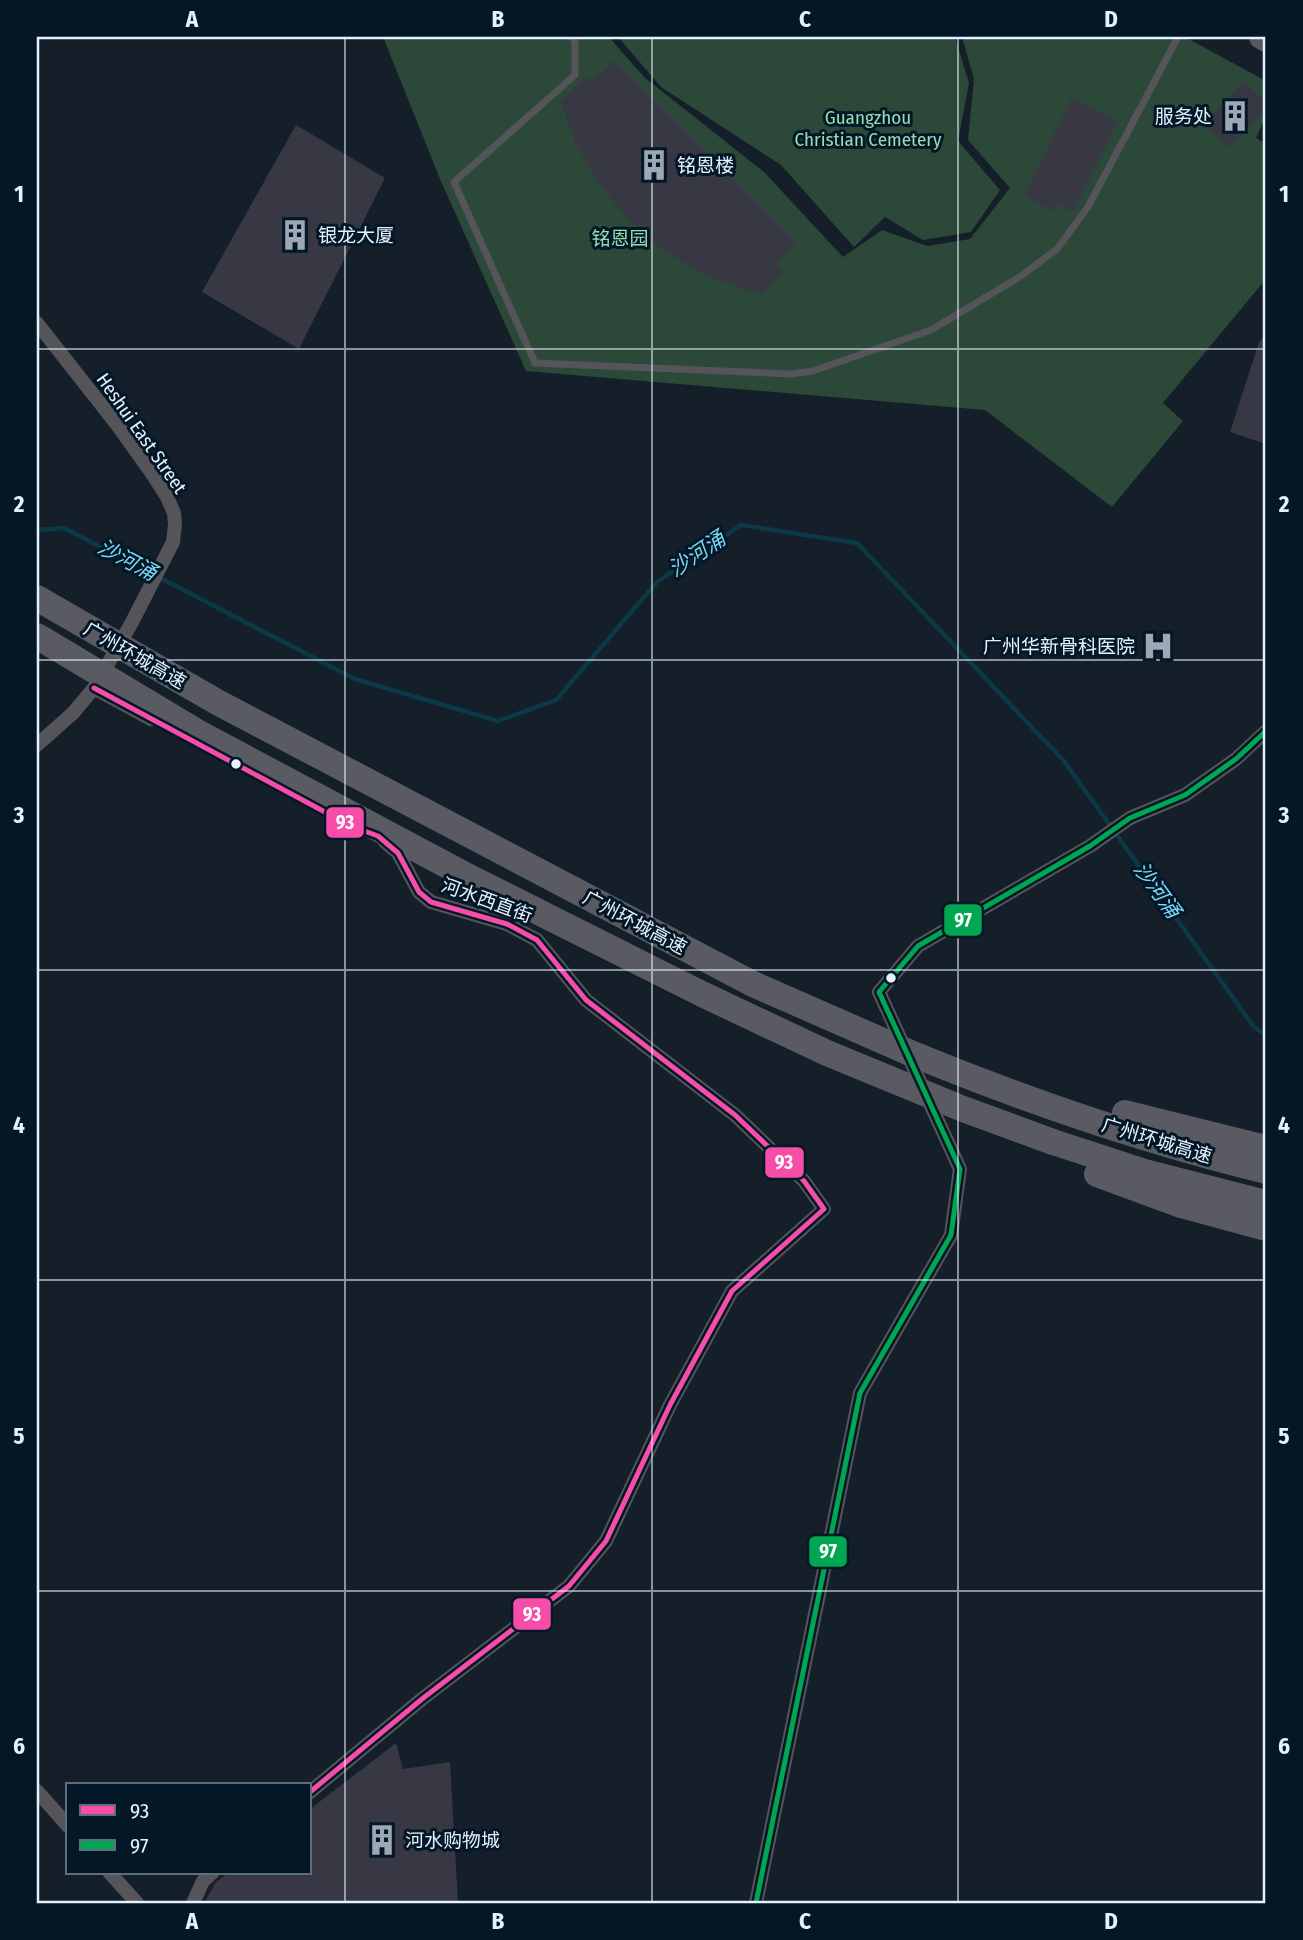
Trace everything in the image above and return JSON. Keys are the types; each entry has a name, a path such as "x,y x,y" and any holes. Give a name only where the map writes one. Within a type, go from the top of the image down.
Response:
{"highway":[{"path":"1261,37 1266,40"},
{"name":"广州环城高速","path":"37,597 217,702 741,977 962,1075 1170,1145 1266,1171"},
{"name":"广州环城高速","path":"37,636 197,732 467,876 702,994 879,1076 1065,1146 1145,1172 1266,1203"},
{"path":"908,1052 978,1075 1266,1148"},
{"path":"879,1076 1098,1174 1181,1205 1266,1228"}],"street":[{"name":"Heshui East Street","path":"37,323 118,426 167,497 174,513 175,525 173,542 94,688 73,713 37,745"},
{"name":"河水西直街","path":"94,688 351,826 378,836 398,853 419,892 431,902 507,924 537,940 586,1000 735,1115 804,1181 824,1209 732,1291 670,1405 606,1541 569,1587 422,1699 312,1790"},
{"path":"756,1903 860,1393 951,1235 960,1169 879,992 918,946 1090,846 1130,818 1185,795 1236,759 1266,731"},
{"path":"37,1791 66,1824"},
{"path":"111,1874 137,1903"},
{"path":"193,1903 202,1881 211,1874"}],"lane":[{"path":"572,37 575,42 575,75 454,182 535,363 791,374 813,371 931,331 1021,276 1057,249 1088,207 1178,37"}],"green space":[{"name":"铭恩园","path":"383,37 609,37 644,77 764,172 843,257 882,230 927,246 970,239 1010,188 968,140 974,79 962,37 1185,37 1266,81 1266,116 1256,138 1266,144 1266,279 1163,403 1183,421 1112,507 985,410 526,371 440,179"},
{"name":"Guangzhou Christian Cemetery","path":"618,37 955,37 969,83 958,141 1000,190 971,232 923,240 885,217 854,247 781,165 661,87"}],"building":[{"name":"铭恩楼","path":"615,61 796,242 776,263 783,272 760,295 713,278 663,251 627,218 600,185 577,146 560,101 587,76 592,81"},
{"name":"服务处","path":"1243,81 1266,102 1266,107 1230,148 1204,125"},
{"path":"1072,98 1118,121 1073,212 1057,204 1053,211 1024,196"},
{"name":"银龙大厦","path":"296,125 385,178 299,349 202,292"},
{"path":"1266,334 1266,444 1230,432 1259,342"},
{"name":"河水购物城","path":"396,1743 403,1769 450,1762 458,1903 204,1903 216,1882 226,1874 312,1874 312,1807"}],"waterway":[{"name":"沙河涌","path":"37,530 64,528 355,679 498,721 556,700 657,582 741,525 857,543 1064,761 1254,1027 1266,1035"}],"transit line":[{"name":"93","path":"94,688 351,826 378,836 398,853 419,892 431,902 507,924 537,940 586,1000 735,1115 804,1181 824,1209 732,1291 670,1405 606,1541 569,1586 422,1699 312,1790"},
{"name":"97","path":"756,1903 860,1393 951,1235 960,1169 879,992 918,946 1090,846 1130,818 1185,795 1236,759 1266,731"}],"place":[{"name":"服务处","path":"1235,116"},
{"name":"铭恩楼","path":"654,165"},
{"name":"银龙大厦","path":"295,235"},
{"name":"广州华新骨科医院","path":"1158,646"},
{"name":"河水购物城","path":"382,1840"}]}
